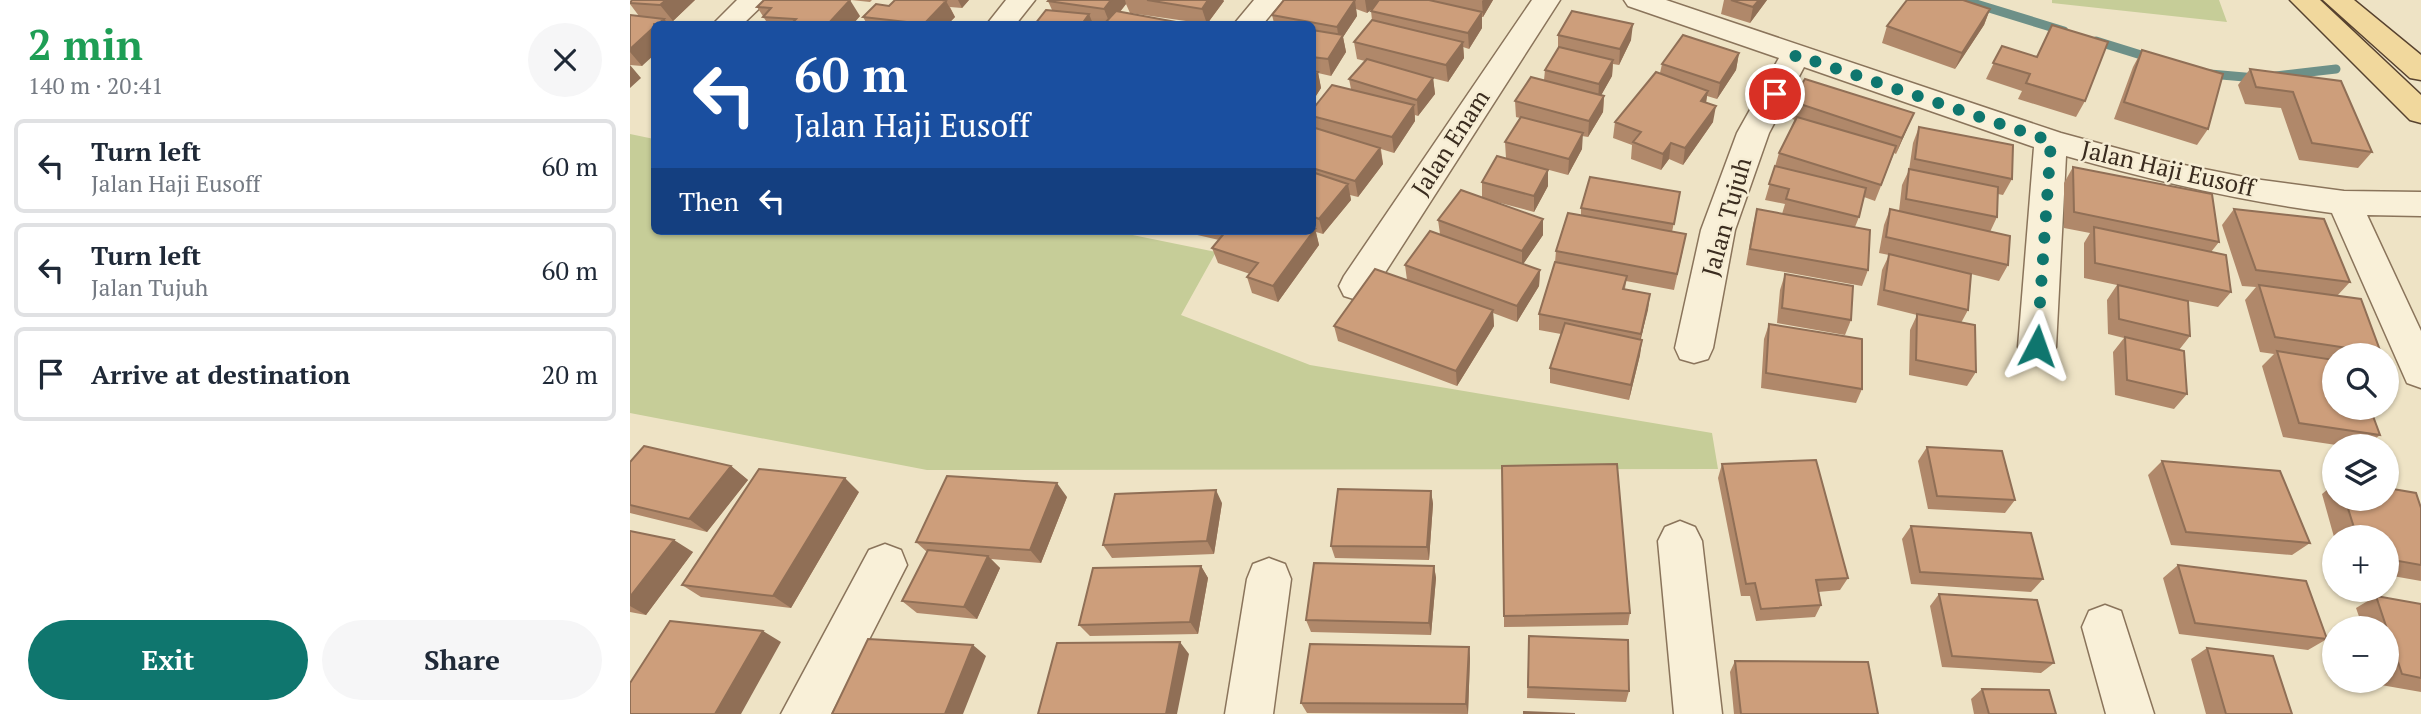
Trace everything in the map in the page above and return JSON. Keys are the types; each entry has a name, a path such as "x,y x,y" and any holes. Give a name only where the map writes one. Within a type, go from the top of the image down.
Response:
{"main road":[{"path":"2304,0 2421,113"},
{"path":"2343,6 2421,71"},
{"path":"2343,6 2421,90"}],"street":[{"path":"730,21 754,0"},
{"path":"1004,21 1021,0"},
{"path":"1251,21 1269,0"},
{"name":"Jalan Enam","path":"1357,286 1546,0"},
{"name":"Jalan Haji Eusoff","path":"1637,0 2051,141 2164,172 2344,203 2421,204"},
{"name":"Jalan Tujuh","path":"1694,348 1718,230 1753,133 1796,55"},
{"path":"2037,346 2051,141"},
{"path":"2344,203 2421,372"},
{"path":"1680,541 1698,714"},
{"path":"805,714 885,565"},
{"path":"1249,714 1269,579"},
{"path":"2105,626 2130,714"}],"green space":[{"path":"2052,0 2219,0 2227,22 2052,3"},
{"path":"630,134 651,138 651,235 1133,235 1216,252 1181,315 1310,365 1712,433 1718,469 927,470 630,413"}],"building":[{"path":"632,0 666,0 660,5 630,3"},
{"path":"764,0 850,0 831,21 794,21 796,19 763,17 771,8 757,7"},
{"path":"895,0 946,1 927,21 863,17 876,4 889,6"},
{"path":"1049,0 1111,0 1104,9"},
{"path":"1147,0 1208,0 1202,9"},
{"path":"1284,0 1355,0 1337,27 1272,15"},
{"path":"1379,0 1429,0 1482,12 1468,33 1371,11"},
{"path":"1731,0 1759,0 1753,7"},
{"path":"1907,0 1963,0 1990,9 1962,53 1887,26"},
{"path":"1046,10 1089,14 1084,21 1037,21"},
{"path":"1116,11 1171,21 1107,21"},
{"path":"1572,11 1633,24 1620,49 1558,35"},
{"path":"630,15 664,19 651,21 651,30 630,49"},
{"path":"1372,20 1463,42 1446,65 1354,42"},
{"path":"2052,25 2108,42 2085,101 2026,83 2030,74 1993,63 2002,46 2037,57"},
{"path":"1316,31 1343,35 1328,59 1316,58"},
{"path":"1683,35 1739,53 1720,83 1662,64"},
{"path":"1559,47 1613,60 1599,84 1545,70"},
{"path":"2142,50 2223,74 2208,129 2124,102"},
{"path":"1367,59 1433,78 1417,100 1349,79"},
{"path":"2250,69 2341,81 2372,152 2312,143 2293,92 2256,87"},
{"path":"1656,72 1708,91 1701,101 1716,106 1685,148 1671,143 1663,154 1633,142 1641,132 1615,122"},
{"path":"1531,77 1604,96 1589,121 1515,101"},
{"path":"1805,79 1914,113 1902,138 1791,101"},
{"path":"1332,85 1414,105 1392,137 1316,117 1316,105"},
{"path":"1521,117 1583,133 1569,159 1505,142"},
{"path":"1797,117 1896,146 1881,185 1779,153"},
{"path":"1919,127 2013,145 2012,179 1915,159"},
{"path":"1316,128 1380,148 1355,181 1316,169"},
{"path":"1497,156 1548,170 1534,196 1482,182"},
{"path":"1775,166 1866,188 1859,217 1786,199 1789,189 1769,184"},
{"path":"2073,167 2212,194 2219,242 2074,212"},
{"path":"1909,169 1998,187 1997,217 1906,199"},
{"path":"1316,173 1348,184 1319,219 1316,218"},
{"path":"1590,177 1680,192 1674,224 1581,208"},
{"path":"1461,190 1543,219 1522,251 1438,220"},
{"path":"1757,209 1870,230 1868,270 1750,249"},
{"path":"1890,209 2010,236 2008,265 1886,237"},
{"path":"2234,209 2324,219 2350,282 2256,270"},
{"path":"1568,213 1686,234 1677,274 1556,251"},
{"path":"2094,227 2226,255 2231,292 2095,263"},
{"path":"1430,231 1540,270 1517,306 1405,265"},
{"path":"1223,235 1311,235 1273,286 1247,277 1258,263 1212,248"},
{"path":"1889,254 1971,274 1968,310 1884,290"},
{"path":"1555,262 1627,276 1623,289 1650,294 1641,334 1539,314"},
{"path":"1375,269 1493,310 1456,371 1334,326"},
{"path":"1785,274 1853,286 1851,320 1782,308"},
{"path":"2118,285 2188,301 2190,336 2119,319"},
{"path":"2259,285 2361,299 2377,343 2322,344 2275,337"},
{"path":"1917,314 1975,325 1976,372 1916,360"},
{"path":"1565,323 1642,340 1631,385 1550,368"},
{"path":"1769,324 1862,339 1862,389 1766,373"},
{"path":"2125,337 2184,351 2187,394 2127,380"},
{"path":"2277,351 2322,358 2322,420 2374,420 2380,434 2373,434 2299,423"},
{"path":"644,446 731,466 689,519 630,505 630,462"},
{"path":"1927,447 2002,451 2015,500 1937,496"},
{"path":"1816,460 1848,578 1816,580 1821,605 1761,609 1755,583 1746,584 1722,464"},
{"path":"2162,461 2280,471 2310,543 2186,532"},
{"path":"1617,464 1630,613 1504,616 1502,466"},
{"path":"759,469 845,478 773,596 682,585"},
{"path":"947,476 1057,483 1030,550 916,542"},
{"path":"1338,489 1431,491 1427,547 1331,546"},
{"path":"1216,490 1207,541 1103,545 1115,494"},
{"path":"2399,490 2416,493 2421,508 2421,565 2399,561 2399,525 2353,525 2349,511 2399,511"},
{"path":"1911,526 2031,533 2043,579 1920,572"},
{"path":"630,531 674,540 630,597"},
{"path":"928,550 988,556 964,607 902,601"},
{"path":"1314,563 1434,566 1429,623 1306,620"},
{"path":"2178,565 2306,581 2322,625 2322,638 2195,623"},
{"path":"1201,566 1190,622 1079,625 1093,568"},
{"path":"1939,594 2037,600 2054,663 1952,656"},
{"path":"2399,600 2421,604 2421,678 2402,674 2399,665 2399,616 2383,616 2378,602"},
{"path":"670,621 763,631 715,714 630,714 630,683"},
{"path":"1529,636 1628,640 1629,691 1528,687"},
{"path":"868,639 973,645 945,714 832,714"},
{"path":"1180,642 1166,714 1038,714 1057,643"},
{"path":"1310,644 1469,647 1466,704 1301,703"},
{"path":"2207,648 2273,656 2292,714 2226,714"},
{"path":"1735,661 1868,662 1878,714 1741,714"},
{"path":"1982,689 2049,690 2056,714 1989,714"},
{"path":"1524,712 1575,714 1524,714"}],"waterway":[{"path":"1963,0 2064,31"},
{"path":"2096,41 2154,59"},
{"path":"2276,76 2336,69"},
{"path":"2210,74 2256,78"}],"route":[{"path":"1775,94 1796,55 2051,141 2037,346"}]}
